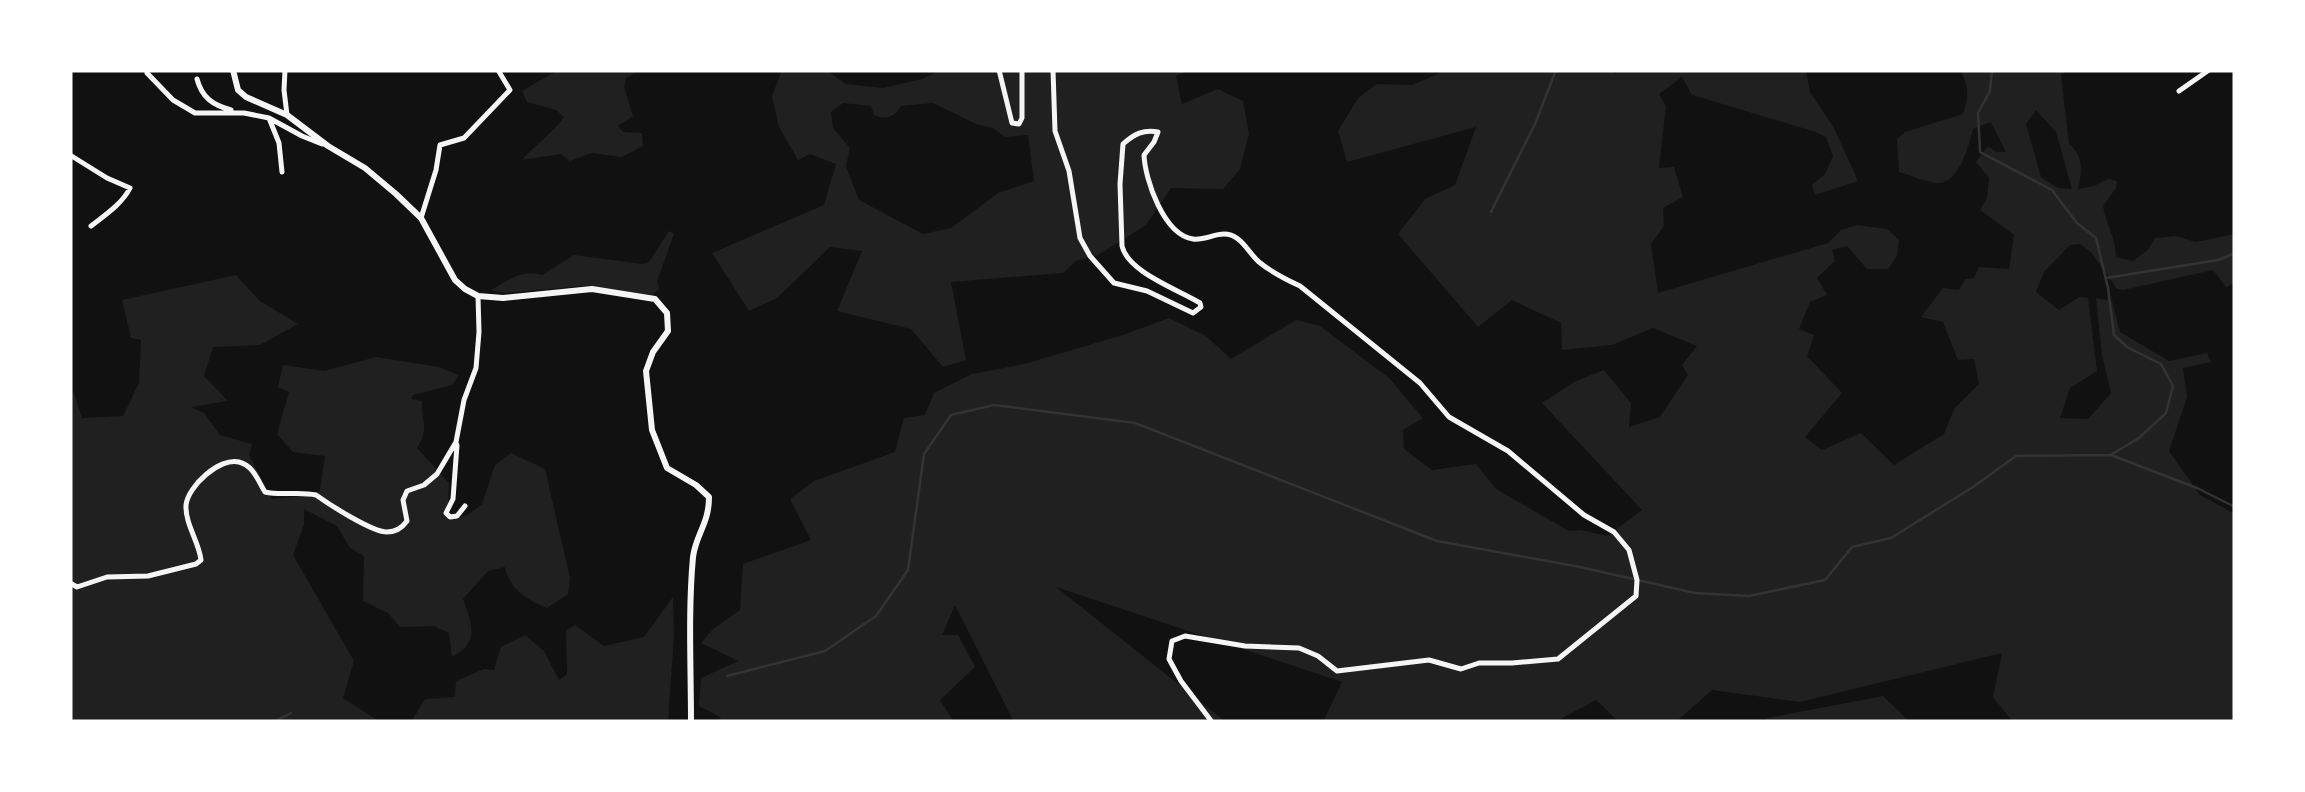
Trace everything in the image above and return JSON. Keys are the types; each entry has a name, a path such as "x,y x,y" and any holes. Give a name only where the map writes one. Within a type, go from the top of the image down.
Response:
{"main road":[{"path":"233,70 238,90 287,115 396,194 421,218 455,280 465,290 478,296 503,298 592,290 655,300 668,313 668,331 646,371 652,430 668,468 709,497 709,515 694,548 690,585 691,722"}],"street":[{"path":"285,70 287,115"},
{"path":"421,218 440,145 464,138 510,90 498,70"},
{"path":"999,70 1012,123 1019,124 1022,70"},
{"path":"1053,70 1055,131 1069,171 1080,238 1114,283 1147,291 1194,314 1201,308 1200,302 1137,268 1124,256 1120,184 1124,144 1133,134 1158,132 1144,155 1144,173 1174,228 1187,238 1204,239 1216,233 1238,238 1258,261 1300,286 1420,383 1449,417 1508,451 1584,515 1614,532 1629,550 1637,580 1636,596 1558,660 1479,663 1461,669 1429,660 1337,671 1299,648 1245,646 1185,636 1172,641 1168,659 1212,722"},
{"path":"2179,91 2209,70"},
{"path":"147,73 173,100 195,113 244,114"},
{"path":"197,79 209,101 226,109 269,118 328,146"},
{"path":"269,118 282,172"},
{"path":"70,155 130,188 92,226"},
{"path":"465,506 456,516 446,513 453,498 456,442 464,400 476,368 478,296"},
{"path":"70,583 77,588 107,576 148,576 196,564 201,560 200,553 186,503 209,470 232,462 242,463 254,472 265,492 316,495 390,533 408,521 403,500 407,492 437,474 456,442"}],"shaded area":[{"path":"558,70 640,70 626,78 624,87 633,116 618,126 623,132 642,133 643,146 622,157 592,153 570,161 561,154 522,160 564,117 556,110 527,102 522,91"},
{"path":"782,70 826,70 846,84 883,88 922,79 937,70 1189,70 1176,76 1182,104 1218,89 1243,101 1249,134 1240,169 1223,189 1171,188 1146,225 1098,255 1076,261 1063,273 951,282 966,360 943,367 911,329 837,311 862,251 830,247 777,298 749,311 712,253 824,205 836,164 810,154 798,160 779,127 772,96","holes":["843,103 871,106 874,115 886,118 901,106 933,103 993,128 1005,137 1028,135 1034,181 998,193 951,228 923,234 859,200 846,166 850,148 833,128 831,112"]},
{"path":"1447,70 1611,70 1615,74 1620,70 1806,70 1810,92 1834,128 1858,181 1815,195 1812,185 1825,174 1833,156 1826,137 1692,95 1682,77 1659,94 1666,106 1659,168 1674,167 1683,197 1663,208 1664,226 1651,244 1658,293 1828,243 1841,230 1857,225 1887,229 1899,240 1897,256 1888,269 1867,269 1847,246 1832,250 1835,261 1817,278 1827,295 1810,302 1799,329 1814,335 1807,356 1842,393 1805,437 1822,450 1861,433 1894,465 1944,434 1954,409 1979,384 1974,359 1958,360 1943,322 1921,317 1943,288 1959,290 1965,279 1974,278 1979,267 2009,269 2014,235 1980,210 1987,198 1989,178 1976,162 1988,146 1996,152 2006,152 1991,122 1973,129 1958,169 1939,183 1899,172 1897,139 1905,132 1963,114 1967,92 1960,70 2067,70 2061,75 2069,144 2081,165 2078,189 2108,179 2117,181 2103,206 2116,257 2133,261 2148,250 2155,238 2176,236 2196,242 2235,234 2235,283 2226,287 2213,270 2117,289 2091,252 2080,244 2070,245 2044,272 2036,292 2059,310 2079,297 2088,298 2097,371 2070,388 2060,418 2088,419 2111,393 2096,298 2112,301 2120,332 2169,361 2207,353 2211,362 2183,368 2187,397 2169,451 2200,495 2235,514 2235,722 2013,722 1993,697 2002,653 1800,702 1712,690 1676,722 1619,722 1596,700 1555,722 1323,722 1342,682 1056,587 1226,722 1014,722 955,605 942,635 958,635 975,667 940,700 954,722 721,722 720,717 699,706 701,678 738,661 701,643 740,610 743,564 811,540 790,499 814,481 895,452 904,418 925,415 934,393 972,374 1024,364 1169,318 1206,336 1231,359 1296,320 1320,326 1389,378 1423,418 1403,430 1404,449 1432,470 1476,464 1496,489 1569,531 1607,536 1642,510 1542,403 1574,382 1604,370 1631,403 1629,427 1660,417 1688,375 1682,365 1697,346 1653,328 1612,345 1562,350 1561,323 1512,300 1478,327 1398,234 1425,199 1455,185 1476,127 1347,162 1338,131 1358,98 1377,84 1412,85","holes":["2036,110 2056,132 2072,189 2058,188 2041,177 2026,124"]},
{"path":"669,231 674,234 657,281 659,289 652,295 583,286 504,293 491,290 522,274 542,275 574,255 649,262"},
{"path":"236,275 260,301 298,324 260,345 213,347 204,376 228,401 191,407 204,413 220,435 252,444 249,455 272,499 320,491 325,456 293,452 277,434 289,392 278,387 283,365 324,371 376,357 439,367 459,375 452,385 413,395 411,399 422,401 424,429 417,448 449,483 448,520 468,515 482,504 495,465 511,453 545,469 570,578 568,594 547,608 520,593 510,582 505,567 488,571 463,599 471,625 470,639 452,657 449,633 434,626 400,627 388,613 363,601 364,556 350,548 337,526 304,509 304,525 293,555 354,661 343,698 380,722 70,722 70,391 82,418 123,416 139,383 141,340 131,338 122,300"},
{"path":"673,597 668,722 411,722 425,699 455,697 456,681 484,669 494,670 501,647 525,635 544,651 559,680 567,674 566,630 575,625 604,646 644,637"},
{"path":"1883,696 1910,722 1765,722 1767,718"}],"waterway":[{"path":"1491,212 1535,124 1556,70"},
{"path":"1992,70 1990,91 1978,113 1980,152 2052,190 2077,223 2096,238 2114,335 2127,347 2161,364 2173,386 2166,413 2139,438 2112,454"},
{"path":"2106,278 2218,260 2235,253"},
{"path":"727,676 825,651 876,616 908,570 924,454 951,415 994,405 1135,423 1437,541 1695,593 1749,596 1825,580 1852,547 1891,538 2016,456 2111,455 2235,507"},
{"path":"273,722 291,713"},
{"path":"2234,722 2235,718"}]}
